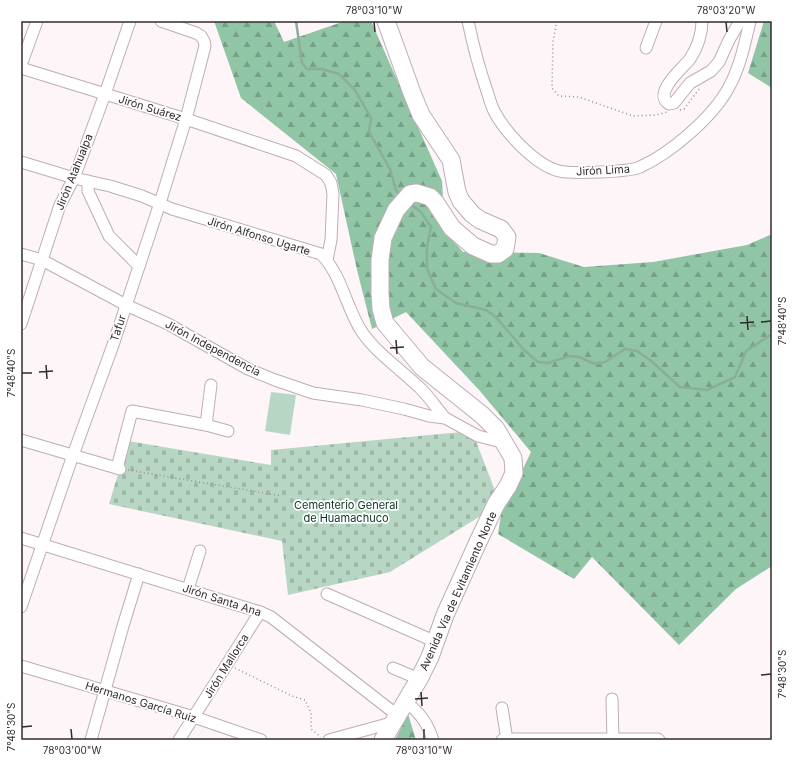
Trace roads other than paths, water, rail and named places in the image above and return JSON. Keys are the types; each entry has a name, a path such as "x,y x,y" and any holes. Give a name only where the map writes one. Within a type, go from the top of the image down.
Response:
{"highway":[{"name":"Avenida Vía de Evitamiento Norte","path":"383,740 419,679 436,642 445,615 472,556 496,504 508,486 514,473 513,458 496,429 482,415 422,367 385,323 381,309 380,260 383,238 396,210 410,194 417,193 430,197 461,238 478,249 491,254 498,254 505,249 507,237 501,229 476,217 461,201 457,192 451,160 421,115 386,21"}],"street":[{"path":"21,67 38,21"},
{"name":"Jirón Atahualpa","path":"21,324 60,205 74,178 130,21"},
{"name":"Tafur","path":"21,607 72,455 113,345 160,203 186,119 205,46 201,36 196,33 161,21"},
{"name":"Jirón Lima","path":"468,21 482,78 494,111 508,131 528,152 544,164 560,171 597,172 639,168 664,154 690,133 713,109 729,87 739,62 750,21"},
{"path":"646,48 656,21"},
{"path":"702,21 702,32 690,58 666,88 664,98 665,102 669,104 674,103 690,83 711,71 719,62 740,21"},
{"name":"Jirón Suárez","path":"21,67 186,119 296,156 326,176 330,183 333,194 331,240 327,260"},
{"name":"Jirón Alfonso Ugarte","path":"21,162 74,178 110,186 160,203 172,210 321,254 327,260"},
{"path":"88,181 88,191 109,236 139,266"},
{"name":"Jirón Independencia","path":"21,254 42,260 126,305 168,324 248,369 293,387 313,393 362,400 429,416 445,418 478,436 505,443"},
{"path":"327,260 362,332 422,390 445,418"},
{"path":"206,425 211,385"},
{"path":"21,440 118,468 132,411 206,425 228,431"},
{"name":"Jirón Santa Ana","path":"21,538 188,589 260,612 271,617 398,713 424,718 433,740"},
{"path":"188,589 200,552"},
{"path":"91,740 139,574"},
{"path":"328,594 436,642"},
{"name":"Jirón Mallorca","path":"179,740 260,612"},
{"name":"Hermanos García Ruiz","path":"21,666 194,717 259,740"},
{"path":"393,668 419,679"},
{"path":"612,699 613,739"},
{"path":"502,708 505,740 659,740"},
{"path":"329,740 398,713"}],"waterway":[{"path":"296,21 302,63 307,69 322,69 339,74 355,90 371,118 369,132 390,169 396,190 400,195"},
{"path":"410,204 421,212 431,227 427,246 427,269 436,289 456,303 486,310 496,317 524,350 538,362 548,363 570,356 579,357 595,364 605,362 625,349 637,351 650,360 680,387 707,390 735,377 746,351 772,334"}],"park label":[{"name":"Cementerio General de Huamachuco","path":"346,511"}]}
